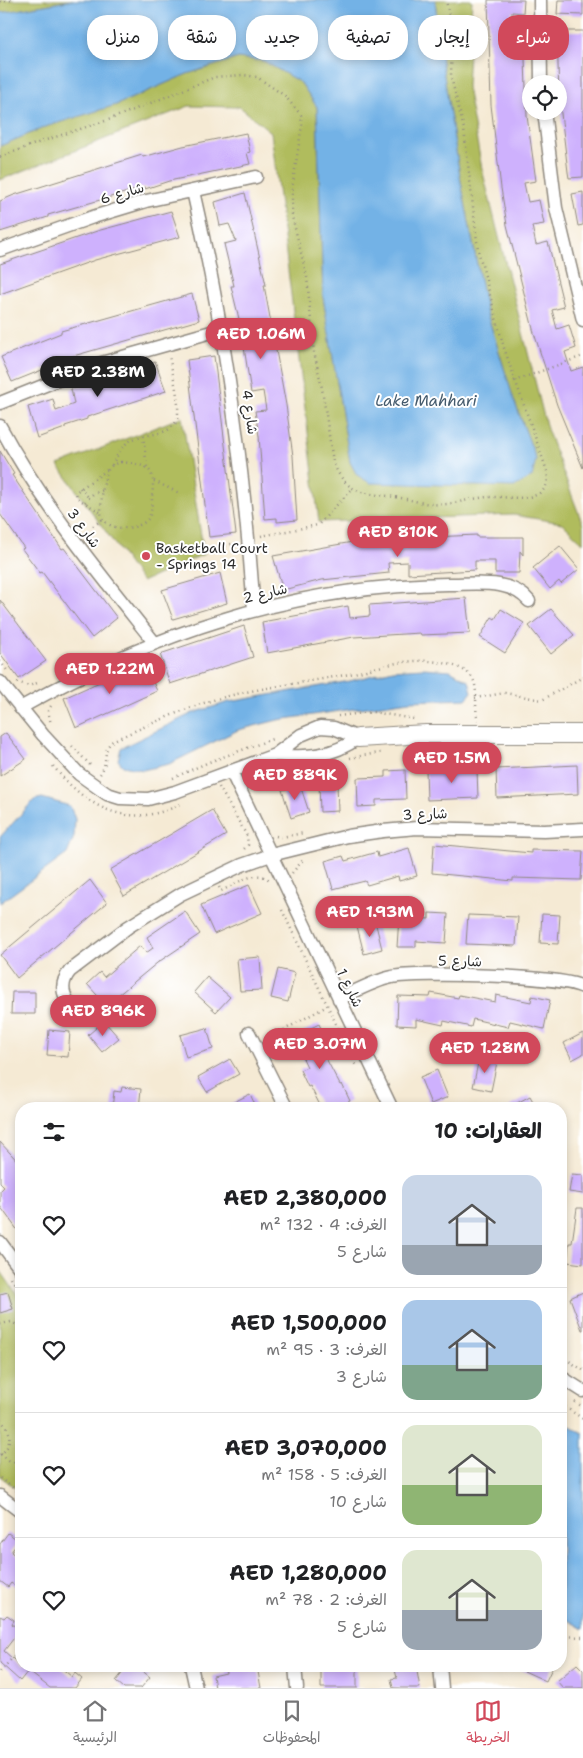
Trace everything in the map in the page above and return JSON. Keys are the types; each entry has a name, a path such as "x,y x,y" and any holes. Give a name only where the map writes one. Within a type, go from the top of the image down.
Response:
{"street":[{"path":"540,0 541,75"},
{"path":"545,120 556,208 583,320"},
{"name":"شارع 6","path":"0,250 92,217 256,177"},
{"name":"شارع 4","path":"193,191 222,329 239,443 254,610"},
{"path":"0,403 98,364 222,329"},
{"name":"شارع 3","path":"0,426 50,506 154,642"},
{"name":"شارع 2","path":"20,708 114,659 154,642 254,610 347,592 435,584 502,585 521,592 530,601"},
{"path":"0,682 20,708 79,774 107,794 134,800 155,798 275,755 301,735 320,727 342,730 358,738"},
{"path":"275,755 323,755 341,749 358,738 426,734 583,734"},
{"name":"شارع 1","path":"231,771 389,1102"},
{"name":"شارع 3","path":"271,856 366,834 417,828 524,831 583,829"},
{"path":"79,1018 63,992 64,980 70,970 128,926 181,894 235,868 271,856"},
{"name":"شارع 5","path":"339,999 377,982 412,975 552,979 583,987"},
{"path":"250,1033 284,1102"},
{"path":"0,1242 15,1262"},
{"path":"567,1381 583,1391"},
{"path":"0,1496 15,1507"},
{"path":"192,1672 196,1688"},
{"path":"296,1672 297,1688"},
{"path":"441,1672 442,1688"}],"path":[{"path":"0,2 14,0"},
{"path":"0,157 128,113 215,77 236,75 258,77 285,96 300,115 302,125 292,188 292,216 307,277 314,352 322,388 333,462 342,478 352,488 381,497 398,497 438,504 488,497 538,494 547,483 547,471 514,380 495,316 476,238 464,129 452,77 452,31 446,0"},
{"path":"112,466 124,446 130,441 170,429 178,418 169,354 156,358 154,348"},
{"path":"514,380 583,356"},
{"path":"143,436 148,468 154,481 150,515 142,524 130,528 110,525 103,519 100,513 76,495 80,488 121,462 142,464 148,468"},
{"path":"100,513 108,469"},
{"path":"154,481 179,493"},
{"path":"80,488 89,498"},
{"path":"201,551 260,539 261,536 318,524 352,488"},
{"path":"85,502 104,490"},
{"path":"93,526 103,519"},
{"path":"0,661 12,678 22,685 35,684 44,680"},
{"path":"100,774 104,766 107,746 114,740 199,705 238,694 348,675 398,662 428,661 445,664 469,674 475,686 479,721 470,721"},
{"path":"475,698 505,693 542,700 583,677"},
{"path":"56,701 48,711 48,718 57,731"},
{"path":"334,717 373,712 417,719"},
{"path":"165,782 209,762 280,736"},
{"path":"69,743 100,774 108,779"},
{"path":"343,760 388,752"},
{"path":"272,833 281,837 312,832 318,856 302,861 296,867 291,879"},
{"path":"256,1045 339,999"},
{"path":"0,1324 15,1323"},
{"path":"567,1360 583,1370"},
{"path":"567,1408 583,1419"},
{"path":"0,1420 8,1429 10,1435 8,1447 0,1454 7,1460 15,1462"},
{"path":"0,1478 15,1489"},
{"path":"567,1637 583,1638"},
{"path":"0,1672 15,1655"}],"green space":[{"path":"0,0 73,0 0,13"},
{"path":"435,0 472,0 471,15 437,15"},
{"path":"238,58 264,61 301,83 317,107 323,297 350,462 357,475 536,459 514,400 486,310 461,182 442,60 469,60 467,87 482,169 547,429 583,525 583,543 562,523 514,515 319,522 271,132 240,107 189,106 0,180 0,146 48,126 116,105 187,74"},
{"path":"182,417 204,554 142,582 58,465"},
{"path":"0,1270 15,1291 15,1487 0,1476"}],"water":[{"name":"Lake Mahhari","path":"73,0 435,0 437,15 418,15 418,60 442,60 461,182 486,310 514,400 536,459 532,477 514,487 370,483 357,475 350,462 323,297 317,107 301,83 264,61 255,60 318,60 318,15 246,15 246,59 236,59 236,15 168,15 168,60 232,60 187,74 116,105 48,126 0,146 0,13"},
{"path":"423,668 450,670 469,681 472,692 466,699 409,701 278,720 238,730 169,764 143,770 123,766 118,760 121,748 193,713 229,702 350,681 393,670"},
{"path":"42,798 70,806 75,819 74,837 67,854 0,903 0,837 34,800"},
{"path":"567,1424 583,1433 583,1629 567,1620"}],"building":[{"path":"488,0 524,0 523,13 512,12 512,15 498,15 498,60 525,60 526,75 522,75 522,120 528,120 536,181 524,183 528,202 539,200 544,224 532,226 536,245 548,242 564,307 552,310 557,329 569,325 576,348 565,352 571,371 583,367 583,468 557,405 534,333 507,225 491,105"},
{"path":"558,0 583,0 583,15 557,14"},
{"path":"569,31 583,31 583,177 569,178 562,120 567,120 567,75 558,75 558,60 569,60"},
{"path":"246,133 250,152 247,153 250,164 169,181 145,189 145,187 48,215 48,217 0,232 0,201 14,195 142,155 143,157 183,146"},
{"path":"583,192 583,225 578,226 572,194"},
{"path":"245,193 266,285 264,285 286,405 293,456 297,520 277,522 277,518 265,519 259,436 255,411 266,410 263,391 251,393 241,327 231,286 234,286 224,244 236,241 229,224 220,226 215,202"},
{"path":"171,211 180,237 95,260 0,294 0,264 97,231"},
{"path":"192,294 199,320 56,361 57,364 12,382 1,357 61,333 61,331"},
{"path":"214,356 236,534 209,537 187,360"},
{"path":"155,361 166,391 87,417 87,419 37,438 28,407 53,399 56,411 74,404 71,389"},
{"path":"0,451 14,474 12,475 62,549 64,548 117,618 92,638 42,572 40,573 22,549 24,548 0,514"},
{"path":"477,535 477,537 523,537 523,555 520,551 519,573 495,573 495,561 475,561 475,570 408,574 408,562 388,563 389,573 322,580 283,590 273,556 364,540"},
{"path":"560,546 579,569 561,584 559,581 550,589 533,568"},
{"path":"220,573 227,603 173,619 162,590"},
{"path":"466,598 470,633 421,635 420,633 354,637 267,653 262,622 348,606 350,618 370,616 369,605"},
{"path":"0,600 46,661 19,679 0,653"},
{"path":"501,609 524,623 505,653 480,637 492,617 495,619"},
{"path":"551,609 574,635 551,654 529,626"},
{"path":"244,626 253,657 170,684 160,654"},
{"path":"144,662 157,691 76,728 64,698"},
{"path":"6,733 26,759 0,776 0,737"},
{"path":"577,765 578,794 497,798 496,769"},
{"path":"477,769 478,798 427,800 426,770"},
{"path":"405,770 406,799 376,800 376,806 358,807 357,778 386,777 386,771"},
{"path":"337,782 338,811 320,812 319,783"},
{"path":"300,785 309,812 291,818 282,790"},
{"path":"212,810 226,835 124,896 110,870"},
{"path":"434,844 531,853 531,850 583,851 581,880 513,878 513,881 432,873"},
{"path":"409,848 417,876 399,881 398,876 367,885 365,881 333,889 325,861 343,856 345,861 377,852 378,857"},
{"path":"90,880 107,903 17,978 0,955"},
{"path":"249,885 262,913 214,934 201,905"},
{"path":"185,911 200,934 157,963 106,1005 87,984 100,972 104,977 140,946 146,953 153,948 147,937"},
{"path":"429,913 448,914 446,943 416,941 416,947 397,947 399,917 429,919"},
{"path":"542,914 560,915 558,944 540,943"},
{"path":"468,915 518,917 516,946 466,944"},
{"path":"375,921 382,949 364,954 357,926"},
{"path":"260,957 262,990 240,991 237,959"},
{"path":"278,969 295,973 288,1002 271,998"},
{"path":"207,977 230,997 216,1012 194,992"},
{"path":"12,992 35,992 35,1014 11,1014"},
{"path":"431,993 458,998 459,995 495,1002 496,995 531,1002 532,996 550,1000 544,1029 510,1021 508,1027 473,1019 471,1027 444,1021 443,1025 416,1019 416,1026 397,1025 398,996 430,997"},
{"path":"104,1021 119,1038 102,1052 88,1035"},
{"path":"319,1024 327,1041 319,1045 350,1101 318,1102 310,1086 308,1087 300,1070 307,1067 293,1037"},
{"path":"207,1028 213,1049 186,1057 180,1035"},
{"path":"49,1030 70,1032 68,1057 47,1055"},
{"path":"583,1033 583,1054 572,1060 564,1043"},
{"path":"479,1058 497,1062 491,1091 473,1087"},
{"path":"230,1059 239,1074 207,1092 198,1077"},
{"path":"437,1070 448,1097 436,1102 430,1102 420,1077"},
{"path":"122,1087 141,1089 140,1102 113,1102 114,1091 121,1092"},
{"path":"250,1094 254,1102 234,1102"},
{"path":"530,1096 533,1102 519,1102"},
{"path":"0,1142 15,1158 15,1227 0,1206 0,1191 4,1187 0,1183"},
{"path":"572,1174 583,1175 583,1194 569,1192"},
{"path":"577,1208 583,1208 583,1264 567,1262"},
{"path":"8,1292 13,1309 0,1313 0,1294"},
{"path":"583,1292 583,1330 582,1330 570,1298"},
{"path":"8,1533 15,1538 15,1546 11,1552 15,1555 15,1586 11,1583 8,1587 0,1581 0,1544"},
{"path":"7,1615 14,1620 12,1624 15,1626 15,1637 4,1651 15,1661 15,1672 27,1672 20,1681 0,1663 0,1616 4,1618"},
{"path":"577,1664 583,1670 583,1688 563,1688 557,1681"},
{"path":"29,1672 66,1672 72,1677 75,1673 82,1679 75,1688 50,1688"},
{"path":"123,1672 144,1672 150,1677 141,1688 124,1688 116,1681"},
{"path":"258,1672 261,1688 215,1688 213,1676 226,1673"},
{"path":"321,1672 357,1672 357,1688 321,1688"},
{"path":"396,1672 417,1672 420,1688 393,1688 391,1679 397,1678"},
{"path":"526,1672 550,1672 546,1681"}],"place":[{"name":"Basketball Court - Springs 14","path":"146,556"}]}
